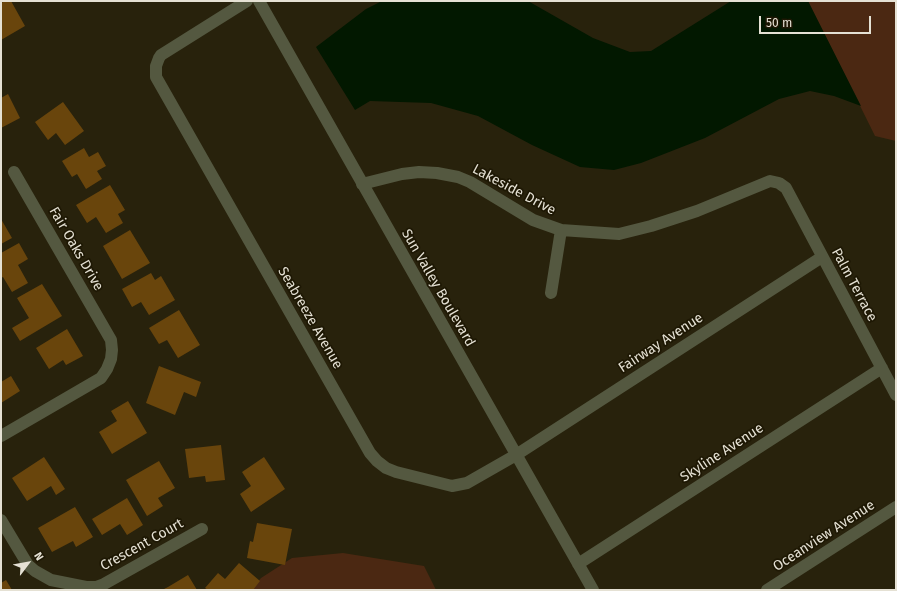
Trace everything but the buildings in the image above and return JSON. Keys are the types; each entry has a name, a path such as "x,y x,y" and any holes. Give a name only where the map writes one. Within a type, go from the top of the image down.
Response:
{"street":[{"name":"Seabreeze Avenue","path":"247,1 161,55 156,66 156,77 370,453 386,468 396,472 452,486 467,483 516,455"},
{"name":"Sun Valley Boulevard","path":"259,1 593,590"},
{"name":"Fair Oaks Drive","path":"1,436 101,378 107,369 112,350 111,340 14,172"},
{"name":"Lakeside Drive","path":"362,184 402,174 437,172 458,177 470,182 533,220 561,230 602,234 618,234 651,226 709,207 770,181 778,183 786,188"},
{"name":"Palm Terrace","path":"786,188 896,394"},
{"path":"551,293 561,230"},
{"name":"Fairway Avenue","path":"516,455 822,257"},
{"name":"Skyline Avenue","path":"578,564 882,368"},
{"name":"Oceanview Avenue","path":"767,590 896,507"},
{"name":"Crescent Court","path":"1,520 28,565 51,580 86,587 96,587 104,584 202,529"}],"shaded area":[{"path":"382,1 528,1 593,38 630,52 651,51 731,1 808,1 861,106 834,96 810,91 779,99 705,138 641,163 614,170 580,167 532,145 478,116 431,103 370,101 355,110 316,47 366,9"},
{"path":"808,1 896,1 896,141 875,136"},
{"path":"343,553 424,566 436,590 251,590 261,578 292,558"}]}
